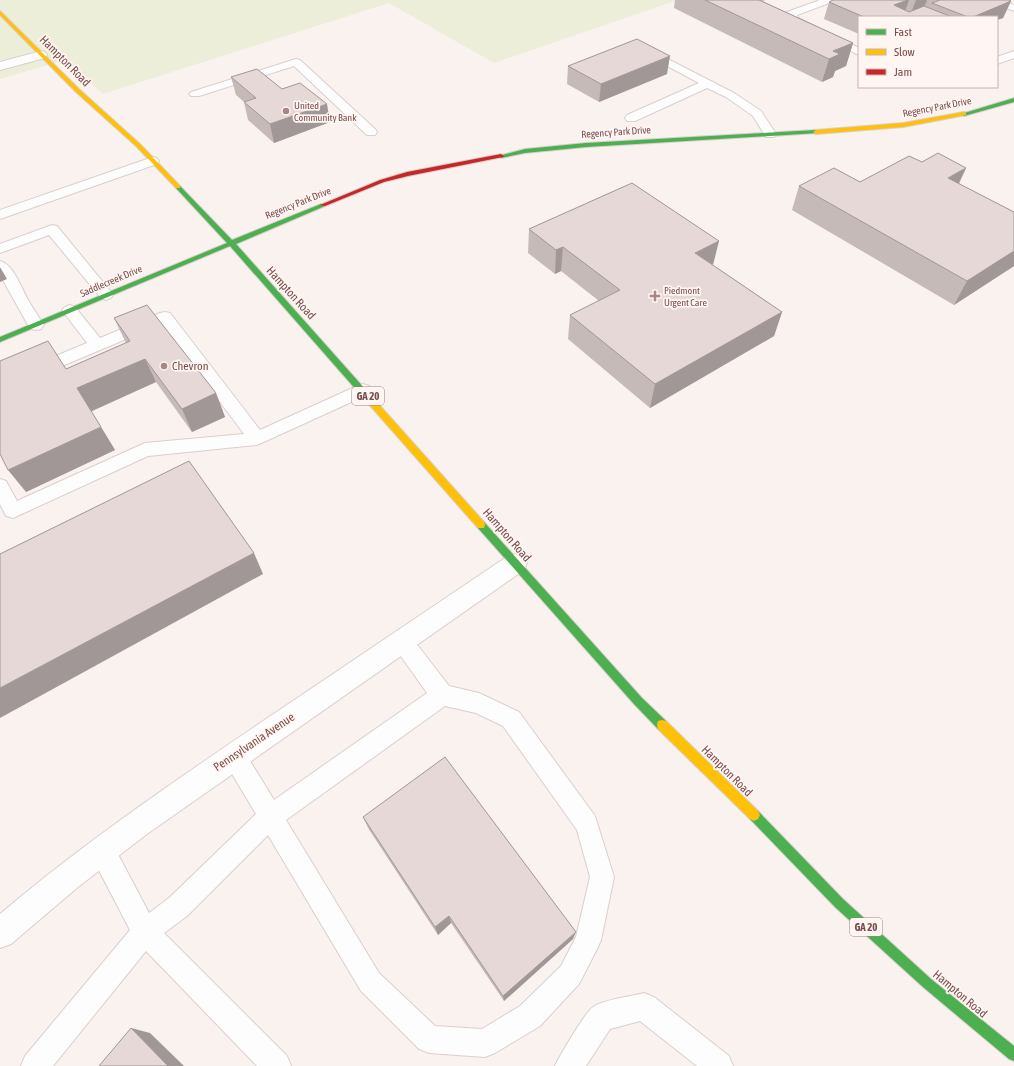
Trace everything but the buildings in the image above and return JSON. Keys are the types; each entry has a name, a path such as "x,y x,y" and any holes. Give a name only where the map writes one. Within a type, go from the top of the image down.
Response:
{"main road":[{"name":"Hampton Road","path":"0,12 41,54 153,161 231,243 638,701 728,789 839,903 927,984 1014,1054"},
{"name":"Regency Park Drive","path":"231,243 382,181 428,169 525,152 586,145 823,132 903,125 966,114 1011,103"},
{"name":"Saddlecreek Drive","path":"0,340 231,243"}],"street":[{"path":"0,66 41,54"},
{"name":"Pennsylvania Avenue","path":"0,933 41,897 102,850 234,756 516,563"}],"lane":[{"path":"829,0 791,14 793,20 858,52"},
{"path":"993,0 1014,8"},
{"path":"999,60 1014,54"},
{"path":"658,57 730,95 757,114 770,134"},
{"path":"999,60 1014,67"},
{"path":"195,94 296,62 371,132"},
{"path":"631,118 708,83"},
{"path":"0,215 153,161"},
{"path":"0,249 52,229 106,295"},
{"path":"0,265 13,282 19,298 36,325"},
{"path":"70,310 97,345"},
{"path":"0,386 165,317 256,439"},
{"path":"0,486 12,511 145,450 256,439 363,390"},
{"path":"234,756 370,982 429,1039 485,1043 530,1016 570,975 588,940 602,877 587,824 511,719 479,703 442,695 402,641"},
{"path":"34,1066 145,932 178,908 270,817 442,695"},
{"path":"102,850 145,932 277,1066"},
{"path":"569,1066 602,1017 644,1007 719,1066"}],"green space":[{"path":"0,0 678,0 494,63 389,3 103,94 65,60 0,79"}],"traffic: fast":[{"path":"964,114 1014,100"},
{"path":"501,156 525,151 586,145 816,132"},
{"path":"178,187 231,243 362,391"},
{"path":"0,340 323,205"},
{"path":"481,525 638,701 662,725"},
{"path":"754,815 839,903 927,983 1014,1054"}],"traffic: slow":[{"path":"0,12 78,91 138,145 178,187"},
{"path":"816,132 903,125 964,114"},
{"path":"362,391 481,525"},
{"path":"662,725 754,815"}],"traffic: jam":[{"path":"323,205 382,181 407,174 501,156"}],"place":[{"name":"United Community Bank","path":"286,111"},
{"name":"Piedmont Urgent Care","path":"655,296"},
{"name":"Chevron","path":"164,366"}]}
